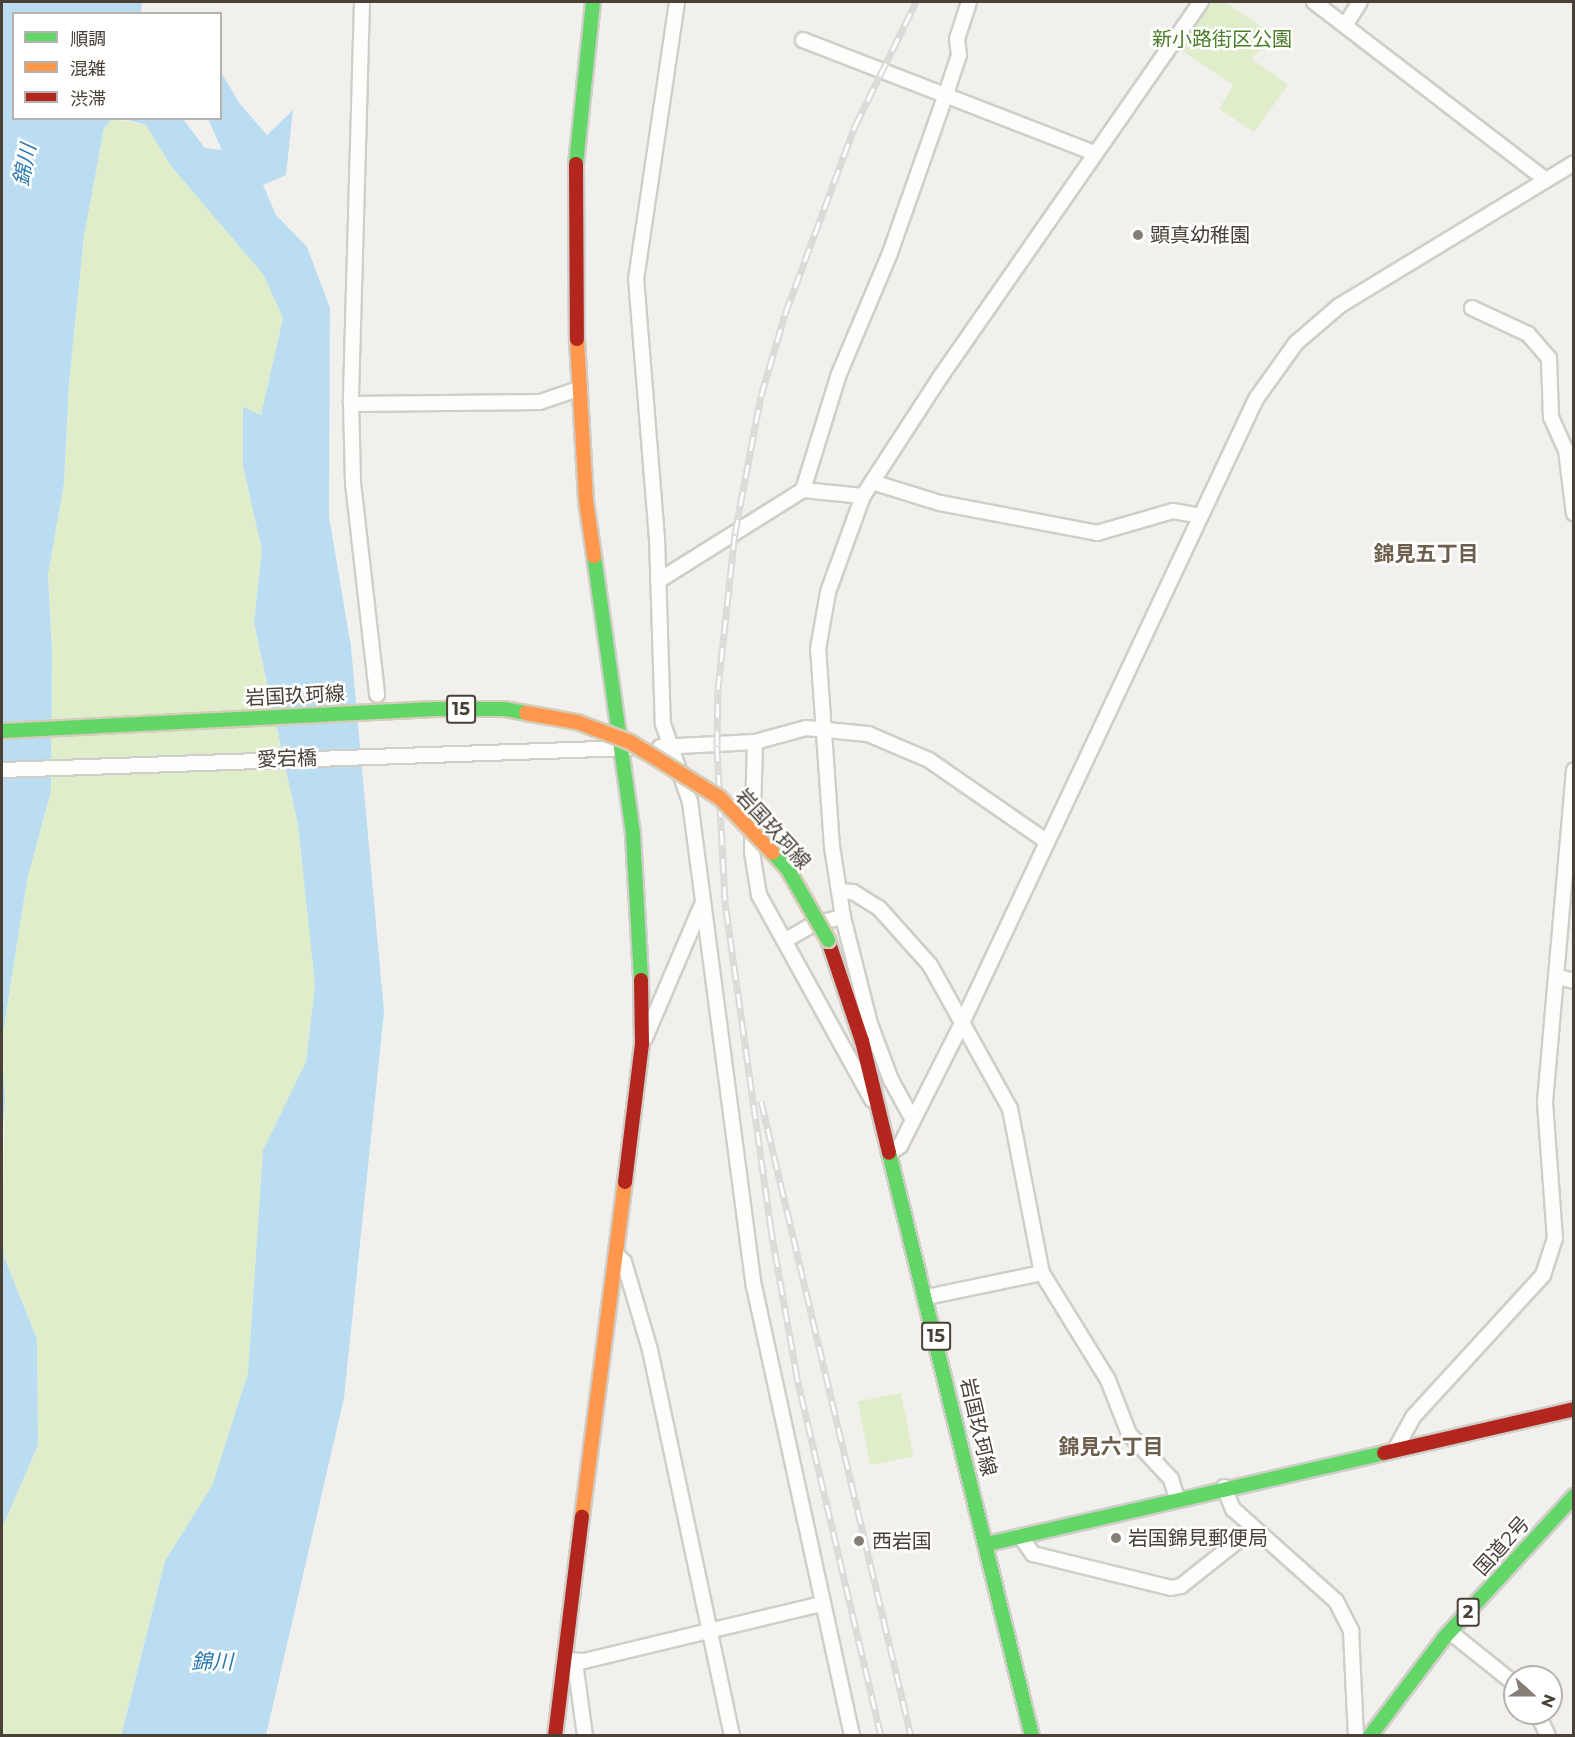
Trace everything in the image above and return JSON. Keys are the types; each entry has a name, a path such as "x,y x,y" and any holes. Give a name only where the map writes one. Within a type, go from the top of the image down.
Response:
{"main road":[{"path":"555,1736 569,1661 642,1043 640,915 622,748 586,501 578,389 575,173 593,2"},
{"name":"岩国玖珂線","path":"2,731 434,708 504,709 577,722 630,742 720,798 787,868 828,940 862,1041 927,1297 1032,1736"},
{"path":"987,1544 1224,1487 1574,1409"},
{"name":"国道2号","path":"1370,1736 1450,1632 1572,1501"}],"street":[{"path":"362,2 351,404 353,483 377,695"},
{"path":"677,2 636,278 658,581 663,723 669,747 690,802 701,907 714,972 739,1199 754,1286 821,1604 852,1736"},
{"path":"803,490 839,374 890,253 946,94 959,55 957,39 969,2"},
{"path":"913,1120 891,1080 870,1024 843,917 823,728 818,649 821,620 863,496 1095,153 1201,2"},
{"path":"1314,2 1346,24 1546,180"},
{"path":"1346,24 1360,2"},
{"path":"803,40 1095,153"},
{"path":"891,1152 900,1146 961,1025 1256,399 1296,343 1340,306 1574,163"},
{"path":"1472,308 1528,334 1549,358 1551,417 1566,450 1574,514"},
{"path":"351,404 540,402 578,389"},
{"path":"872,482 940,503 1097,533 1173,511 1200,516"},
{"path":"658,581 803,490 863,496"},
{"name":"愛宕橋","path":"2,770 572,748 669,747 755,742 806,728 823,728 896,743 962,780 1047,841"},
{"path":"755,742 752,852 759,895 786,940 850,1065 880,1111"},
{"path":"1396,1448 1413,1418 1542,1275 1556,1239 1545,1102 1574,770"},
{"path":"839,891 853,892 879,908 930,966 1010,1109 1042,1273 1108,1380 1130,1434 1171,1479 1177,1499"},
{"path":"642,1043 701,907"},
{"path":"786,940 814,924 843,917"},
{"path":"1557,977 1574,981"},
{"path":"617,1255 624,1262 650,1350 732,1736"},
{"path":"927,1297 1042,1273"},
{"path":"1224,1487 1233,1509 1336,1601 1351,1631 1356,1736"},
{"path":"1020,1536 1033,1554 1171,1588 1181,1586 1254,1528"},
{"path":"585,1736 569,1661 710,1632 821,1604"},
{"path":"1450,1632 1503,1674"}],"green space":[{"name":"新小路街区公園","path":"1208,2 1225,2 1272,34 1252,59 1288,85 1254,132 1219,109 1233,85 1175,46"},
{"path":"111,120 146,125 171,166 263,274 283,318 261,415 243,408 243,466 262,550 254,623 298,825 315,985 306,1062 263,1151 248,1373 212,1486 165,1561 121,1735 2,1736 2,1528 38,1445 37,1339 4,1257 2,1229 5,1101 2,1039 27,880 51,791 52,651 48,575 64,483 69,383 84,236 104,128"},
{"path":"901,1393 913,1457 870,1465 858,1401"}],"water":[{"name":"錦川","path":"2,2 142,2 141,12 12,12 12,120 111,120 104,128 84,236 69,383 64,483 48,575 52,651 51,791 27,880 2,1039"},
{"name":"錦川","path":"222,74 240,104 267,135 293,110 286,175 263,185 276,215 307,247 330,308 329,516 351,647 384,1012 344,1398 266,1735 121,1736 165,1561 212,1486 248,1373 263,1150 306,1062 315,985 298,825 254,623 262,550 243,466 243,407 261,415 283,318 263,274 171,166 146,125 128,120 184,120 205,148 222,150 208,120 222,120"},
{"path":"2,1049 5,1101 2,1138"},
{"path":"2,1229 4,1257 37,1339 38,1445 2,1528"}],"railway":[{"path":"881,1736 797,1377 771,1229 725,900 717,745 718,689 735,533 761,396 785,314 855,126 916,2"},
{"path":"761,1101 911,1736"}],"traffic: fast":[{"path":"576,164 593,2"},
{"path":"594,556 633,835 641,980"},
{"path":"2,731 434,709 504,709 526,713"},
{"path":"773,853 787,868 828,940"},
{"path":"889,1153 1032,1736"},
{"path":"987,1544 1384,1453"},
{"path":"1370,1736 1444,1638 1574,1496"}],"traffic: slow":[{"path":"577,339 586,501 594,556"},
{"path":"526,713 577,722 630,742 720,798 773,853"},
{"path":"582,1517 625,1182"}],"traffic: jam":[{"path":"576,164 577,339"},
{"path":"828,940 862,1041 889,1153"},
{"path":"625,1182 642,1043 641,980"},
{"path":"1384,1453 1574,1409"},
{"path":"555,1736 582,1517"}],"place":[{"name":"顕真幼稚園","path":"1138,235"},
{"name":"岩国錦見郵便局","path":"1116,1538"},
{"name":"西岩国","path":"859,1541"}],"district":[{"name":"錦見五丁目","path":"1426,554"},
{"name":"錦見六丁目","path":"1111,1447"}]}
